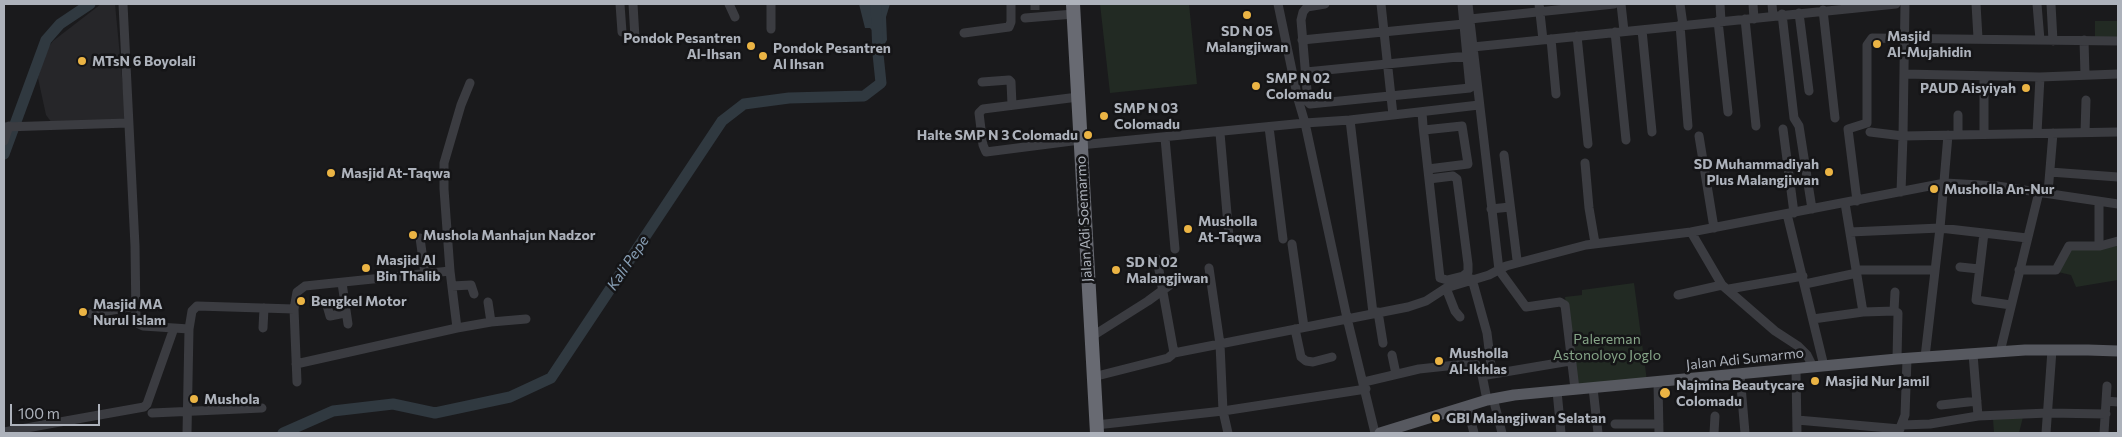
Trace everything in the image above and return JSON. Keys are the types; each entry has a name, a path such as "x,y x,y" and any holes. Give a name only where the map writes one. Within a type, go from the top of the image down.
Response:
{"highway":[{"name":"Jalan Adi Soemarmo","path":"1074,9 1096,429"}],"main road":[{"name":"Jalan Adi Sumarmo","path":"1380,433 1490,399 1575,389 1658,383 1925,357 2052,350 2118,352"}],"street":[{"path":"123,4 135,246 136,320 138,324 189,329"},
{"path":"620,4 622,32"},
{"path":"633,4 635,38"},
{"path":"728,4 735,17"},
{"path":"771,4 771,30"},
{"path":"964,33 1009,26 1011,22 1010,4"},
{"path":"1278,4 1298,99 1306,123 1347,318 1365,385 1375,433"},
{"path":"1325,4 1311,5 1303,12 1301,25 1308,102 1310,104 1470,88 1468,4"},
{"path":"1381,4 1393,116"},
{"path":"1462,4 1473,47 1499,270 1526,308 1560,302 1565,305 1570,361 1575,389"},
{"path":"1302,40 1467,22 1540,8 1614,4"},
{"path":"1621,4 1620,32 1626,140"},
{"path":"1680,4 1688,126"},
{"path":"1720,4 1719,21 1728,112"},
{"path":"1753,4 1750,19 1756,126"},
{"path":"1772,4 1778,15 1794,118 1800,126 1812,209"},
{"path":"1473,47 1896,4"},
{"path":"1901,192 1905,4"},
{"path":"1976,4 1978,38"},
{"path":"2037,4 2040,40"},
{"path":"2051,4 2053,40"},
{"path":"1540,8 1556,94"},
{"path":"1024,18 1035,13 1074,9"},
{"path":"1823,10 1835,118"},
{"path":"1799,13 1809,91"},
{"path":"1642,30 1652,132"},
{"path":"1577,36 1588,144"},
{"path":"1857,201 1848,129 1867,122 1866,45 1868,40 1877,36 2118,41"},
{"path":"2084,40 2086,75"},
{"path":"1306,72 1468,56"},
{"path":"1904,74 2040,77 2118,74"},
{"path":"1984,76 1984,133"},
{"path":"2037,133 2040,77"},
{"path":"982,82 1009,80 1011,82 1012,105"},
{"path":"457,328 450,271 444,163 470,83"},
{"path":"1078,97 980,110 984,150 988,152 1080,142 1165,138 1393,116 1479,105"},
{"path":"2085,132 2086,100"},
{"path":"1422,112 1429,179 1440,278 1447,280 1462,276 1468,272 1457,179 1453,176 1429,179"},
{"path":"1958,115 1958,134"},
{"path":"1350,120 1375,313 1383,343"},
{"path":"4,142 10,126 128,123"},
{"path":"1424,130 1462,126 1468,164 1428,169"},
{"path":"1269,127 1283,239"},
{"path":"1782,129 1791,214 1814,319 1818,366"},
{"path":"1870,132 1903,136 2118,132"},
{"path":"1220,133 1229,237"},
{"path":"2000,352 2027,238 2050,172 2053,133"},
{"path":"1700,136 1714,228"},
{"path":"1925,357 1945,183 1948,136"},
{"path":"1165,138 1175,248"},
{"path":"1504,155 1517,260"},
{"path":"1585,163 1589,208 1595,243"},
{"path":"2050,172 2118,177"},
{"path":"1093,377 1168,358 1174,353 1420,304 1446,288 1506,266 1595,243 1691,232 1945,183 1997,186 2118,204"},
{"path":"2098,202 2099,243"},
{"path":"1845,203 1863,312"},
{"path":"1491,209 1510,207"},
{"path":"1850,232 1940,228 2027,238"},
{"path":"1691,232 1726,287 1775,331 1798,346 1818,366"},
{"path":"1984,233 1976,300 2011,306"},
{"path":"420,238 426,274"},
{"path":"2019,270 2056,270 2069,246 2100,246 2118,241"},
{"path":"1292,244 1302,357 1306,361 1313,362 1332,357"},
{"path":"1157,260 1174,353"},
{"path":"1960,267 1979,269"},
{"path":"1209,268 1220,344 1223,411 1228,433"},
{"path":"1678,295 1726,287 1804,280 1856,272 1935,270"},
{"path":"297,382 294,309 295,298 300,289 305,286 450,271"},
{"path":"1091,337 1163,291 1178,279"},
{"path":"1472,279 1487,333 1492,374"},
{"path":"342,283 348,324"},
{"path":"452,286 471,285 474,294"},
{"path":"1446,288 1455,312 1460,317"},
{"path":"1894,311 1895,292"},
{"path":"326,302 330,316 345,313"},
{"path":"488,302 491,322"},
{"path":"91,314 135,306"},
{"path":"187,433 189,329 192,311 197,306 294,309"},
{"path":"263,328 264,308"},
{"path":"1814,319 1863,312 1894,311 1898,313 1905,415 1900,429"},
{"path":"296,364 457,328 491,322 526,319"},
{"path":"7,432 30,431 144,408 174,328"},
{"path":"2046,433 2052,350"},
{"path":"1973,354 1978,416"},
{"path":"1392,355 1396,374"},
{"path":"1482,375 1570,361"},
{"path":"1096,429 1223,411 1365,385 1396,374 1419,369 1475,363 1482,375 1502,433"},
{"path":"1796,369 1797,433"},
{"path":"1740,374 1745,433"},
{"path":"1615,424 1659,429 1658,383"},
{"path":"2104,433 2107,386"},
{"path":"1593,388 1598,433"},
{"path":"1557,391 1561,433"},
{"path":"1941,405 1977,401"},
{"path":"2106,401 2118,402"},
{"path":"1467,406 1474,433"},
{"path":"152,413 262,408"},
{"path":"1797,420 1900,429 1978,416 2048,413 2106,414"},
{"path":"1714,433 1715,416"}],"shaded area":[{"name":"MTsN 6 Boyolali","path":"101,4 115,4 126,119 52,123 46,115 38,78 44,53 53,41"},
{"path":"859,4 890,4 886,17 887,40 883,47 877,35 870,28 865,28"}],"green space":[{"path":"1100,4 1189,4 1197,84 1110,93"},
{"path":"2095,21 2118,21 2118,39 2095,39"},
{"path":"2118,243 2118,280 2076,287 2071,275 2058,272 2069,249"},
{"name":"Palereman Astonoloyo Joglo","path":"1634,283 1647,381 1575,385 1565,297 1582,295 1582,290"},
{"path":"2023,417 2019,433 1994,433 1993,419"}],"waterway":[{"path":"4,154 46,40 60,24 90,4"},
{"name":"Kali Pepe","path":"283,433 333,411 393,404 435,413 510,397 551,378 722,121 744,104 789,98 864,96 881,83 876,4"}],"tunnel":[{"path":"1035,4 1035,10"}],"place":[{"name":"SD N 05 Malangjiwan","path":"1247,15"},
{"name":"Masjid Al-Mujahidin","path":"1877,44"},
{"name":"Pondok Pesantren Al-Ihsan","path":"751,46"},
{"name":"Pondok Pesantren Al Ihsan","path":"763,56"},
{"name":"MTsN 6 Boyolali","path":"82,61"},
{"name":"SMP N 02 Colomadu","path":"1256,86"},
{"name":"PAUD Aisyiyah","path":"2026,88"},
{"name":"SMP N 03 Colomadu","path":"1104,116"},
{"name":"Halte SMP N 3 Colomadu","path":"1088,135"},
{"name":"SD Muhammadiyah Plus Malangjiwan","path":"1829,172"},
{"name":"Masjid At-Taqwa","path":"331,173"},
{"name":"Musholla An-Nur","path":"1934,189"},
{"name":"Musholla At-Taqwa","path":"1188,229"},
{"name":"Mushola Manhajun Nadzor","path":"413,235"},
{"name":"Masjid Al Bin Thalib","path":"366,268"},
{"name":"SD N 02 Malangjiwan","path":"1116,270"},
{"name":"Bengkel Motor","path":"301,301"},
{"name":"Masjid MA Nurul Islam","path":"83,312"},
{"name":"Musholla Al-Ikhlas","path":"1439,361"},
{"name":"Masjid Nur Jamil","path":"1815,381"},
{"name":"Najmina Beautycare Colomadu","path":"1665,393"},
{"name":"Mushola","path":"194,399"},
{"name":"GBI Malangjiwan Selatan","path":"1436,418"}]}
